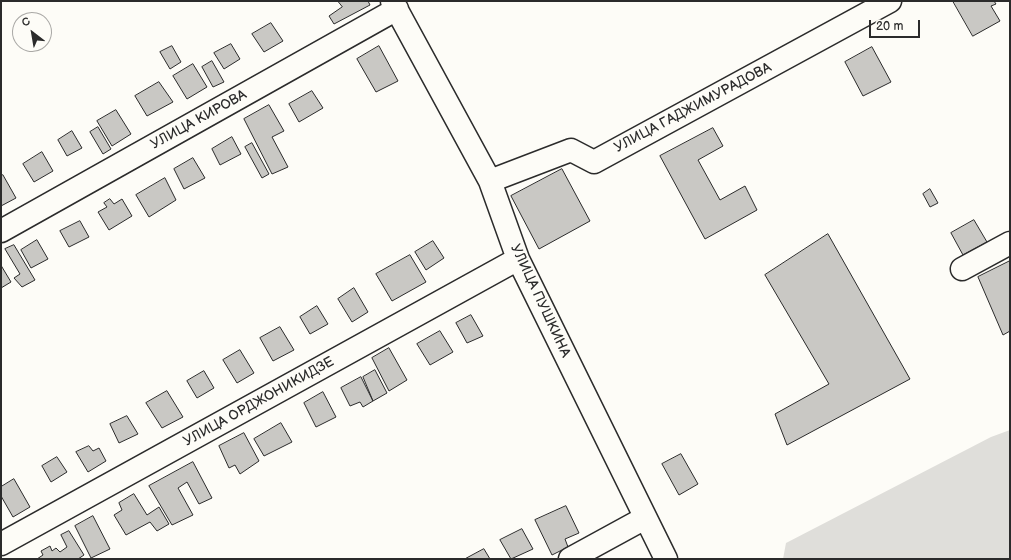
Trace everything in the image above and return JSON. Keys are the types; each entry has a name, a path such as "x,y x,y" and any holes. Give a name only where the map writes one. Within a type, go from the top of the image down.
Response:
{"street":[{"name":"УЛИЦА ГАДЖИМУРАДОВА","path":"490,181 570,150 594,162 890,1"},
{"name":"УЛИЦА ПУШКИНА","path":"394,5 490,181 518,259 666,559"},
{"name":"УЛИЦА КИРОВА","path":"1,231 394,5"},
{"path":"962,268 1010,243"},
{"name":"УЛИЦА ОРДЖОНИКИДЗЕ","path":"1,544 518,259"},
{"path":"570,559 645,518"}],"shaded area":[{"path":"1010,430 1010,559 783,559 786,543 991,437"}],"building":[{"path":"338,1 368,1 370,5 334,24 329,16 342,7"},
{"path":"953,1 994,1 996,4 991,6 1000,21 973,36"},
{"path":"271,23 283,41 264,52 252,34"},
{"path":"231,44 240,59 224,69 214,53"},
{"path":"172,46 181,62 170,69 160,52"},
{"path":"379,46 398,81 376,92 357,59"},
{"path":"872,47 891,82 863,96 845,62"},
{"path":"212,61 224,82 213,87 202,67"},
{"path":"193,64 207,87 187,99 173,76"},
{"path":"159,82 173,102 147,116 135,96"},
{"path":"312,91 323,108 299,122 289,104"},
{"path":"269,105 284,131 272,137 288,167 272,174 244,119"},
{"path":"116,110 131,134 112,146 97,121"},
{"path":"98,127 111,149 103,154 90,132"},
{"path":"713,128 723,146 698,160 720,200 745,186 757,210 705,239 660,156"},
{"path":"72,131 82,148 67,156 58,140"},
{"path":"232,137 241,154 220,165 212,149"},
{"path":"252,143 269,174 262,178 245,147"},
{"path":"42,152 53,171 34,182 23,164"},
{"path":"193,158 205,178 184,189 174,169"},
{"path":"562,169 590,221 539,249 511,196"},
{"path":"3,175 16,198 1,206 1,176"},
{"path":"165,178 176,200 149,217 136,195"},
{"path":"930,189 938,203 930,207 923,194"},
{"path":"110,199 114,204 122,199 132,216 109,230 98,212 107,207 104,203"},
{"path":"974,220 987,242 963,255 951,233"},
{"path":"80,221 89,237 69,247 60,231"},
{"path":"828,234 910,379 787,445 775,414 829,384 765,275"},
{"path":"37,240 48,259 31,268 21,250"},
{"path":"433,241 444,258 426,270 415,252"},
{"path":"14,245 35,280 22,287 14,278 20,274 5,249"},
{"path":"410,255 426,282 392,301 376,274"},
{"path":"1010,261 1010,331 1003,335 978,277"},
{"path":"2,267 11,282 1,288 1,268"},
{"path":"354,288 368,312 352,322 338,299"},
{"path":"317,306 328,324 310,334 300,317"},
{"path":"471,315 483,336 467,343 456,323"},
{"path":"280,327 294,350 273,361 260,338"},
{"path":"440,331 453,352 430,365 417,344"},
{"path":"389,348 407,380 389,391 372,358"},
{"path":"240,350 254,373 237,383 223,360"},
{"path":"375,370 387,393 373,401 363,377"},
{"path":"204,371 214,388 197,398 187,381"},
{"path":"361,377 373,401 363,407 360,402 350,406 341,388"},
{"path":"167,391 183,417 162,428 146,403"},
{"path":"323,392 336,417 316,427 304,403"},
{"path":"127,416 138,434 119,443 110,424"},
{"path":"281,423 292,442 264,456 254,439"},
{"path":"244,433 259,461 240,474 235,465 229,468 219,446"},
{"path":"89,446 93,451 99,448 106,461 88,472 76,452"},
{"path":"681,454 698,484 679,495 662,464"},
{"path":"57,457 67,472 51,482 42,466"},
{"path":"193,462 212,498 199,504 187,482 178,488 193,515 172,525 149,486"},
{"path":"14,479 30,507 13,517 1,496 1,487"},
{"path":"134,494 147,515 159,507 169,524 157,531 150,522 126,535 114,515 122,510 119,503"},
{"path":"566,506 579,533 565,539 568,547 552,555 535,520"},
{"path":"93,516 110,549 91,558 75,526"},
{"path":"522,529 533,549 511,559 500,540"},
{"path":"69,531 84,555 78,559 37,559 43,555 41,551 50,546 52,551 56,548 60,552 67,547 61,535"},
{"path":"484,549 490,559 465,559"}]}
